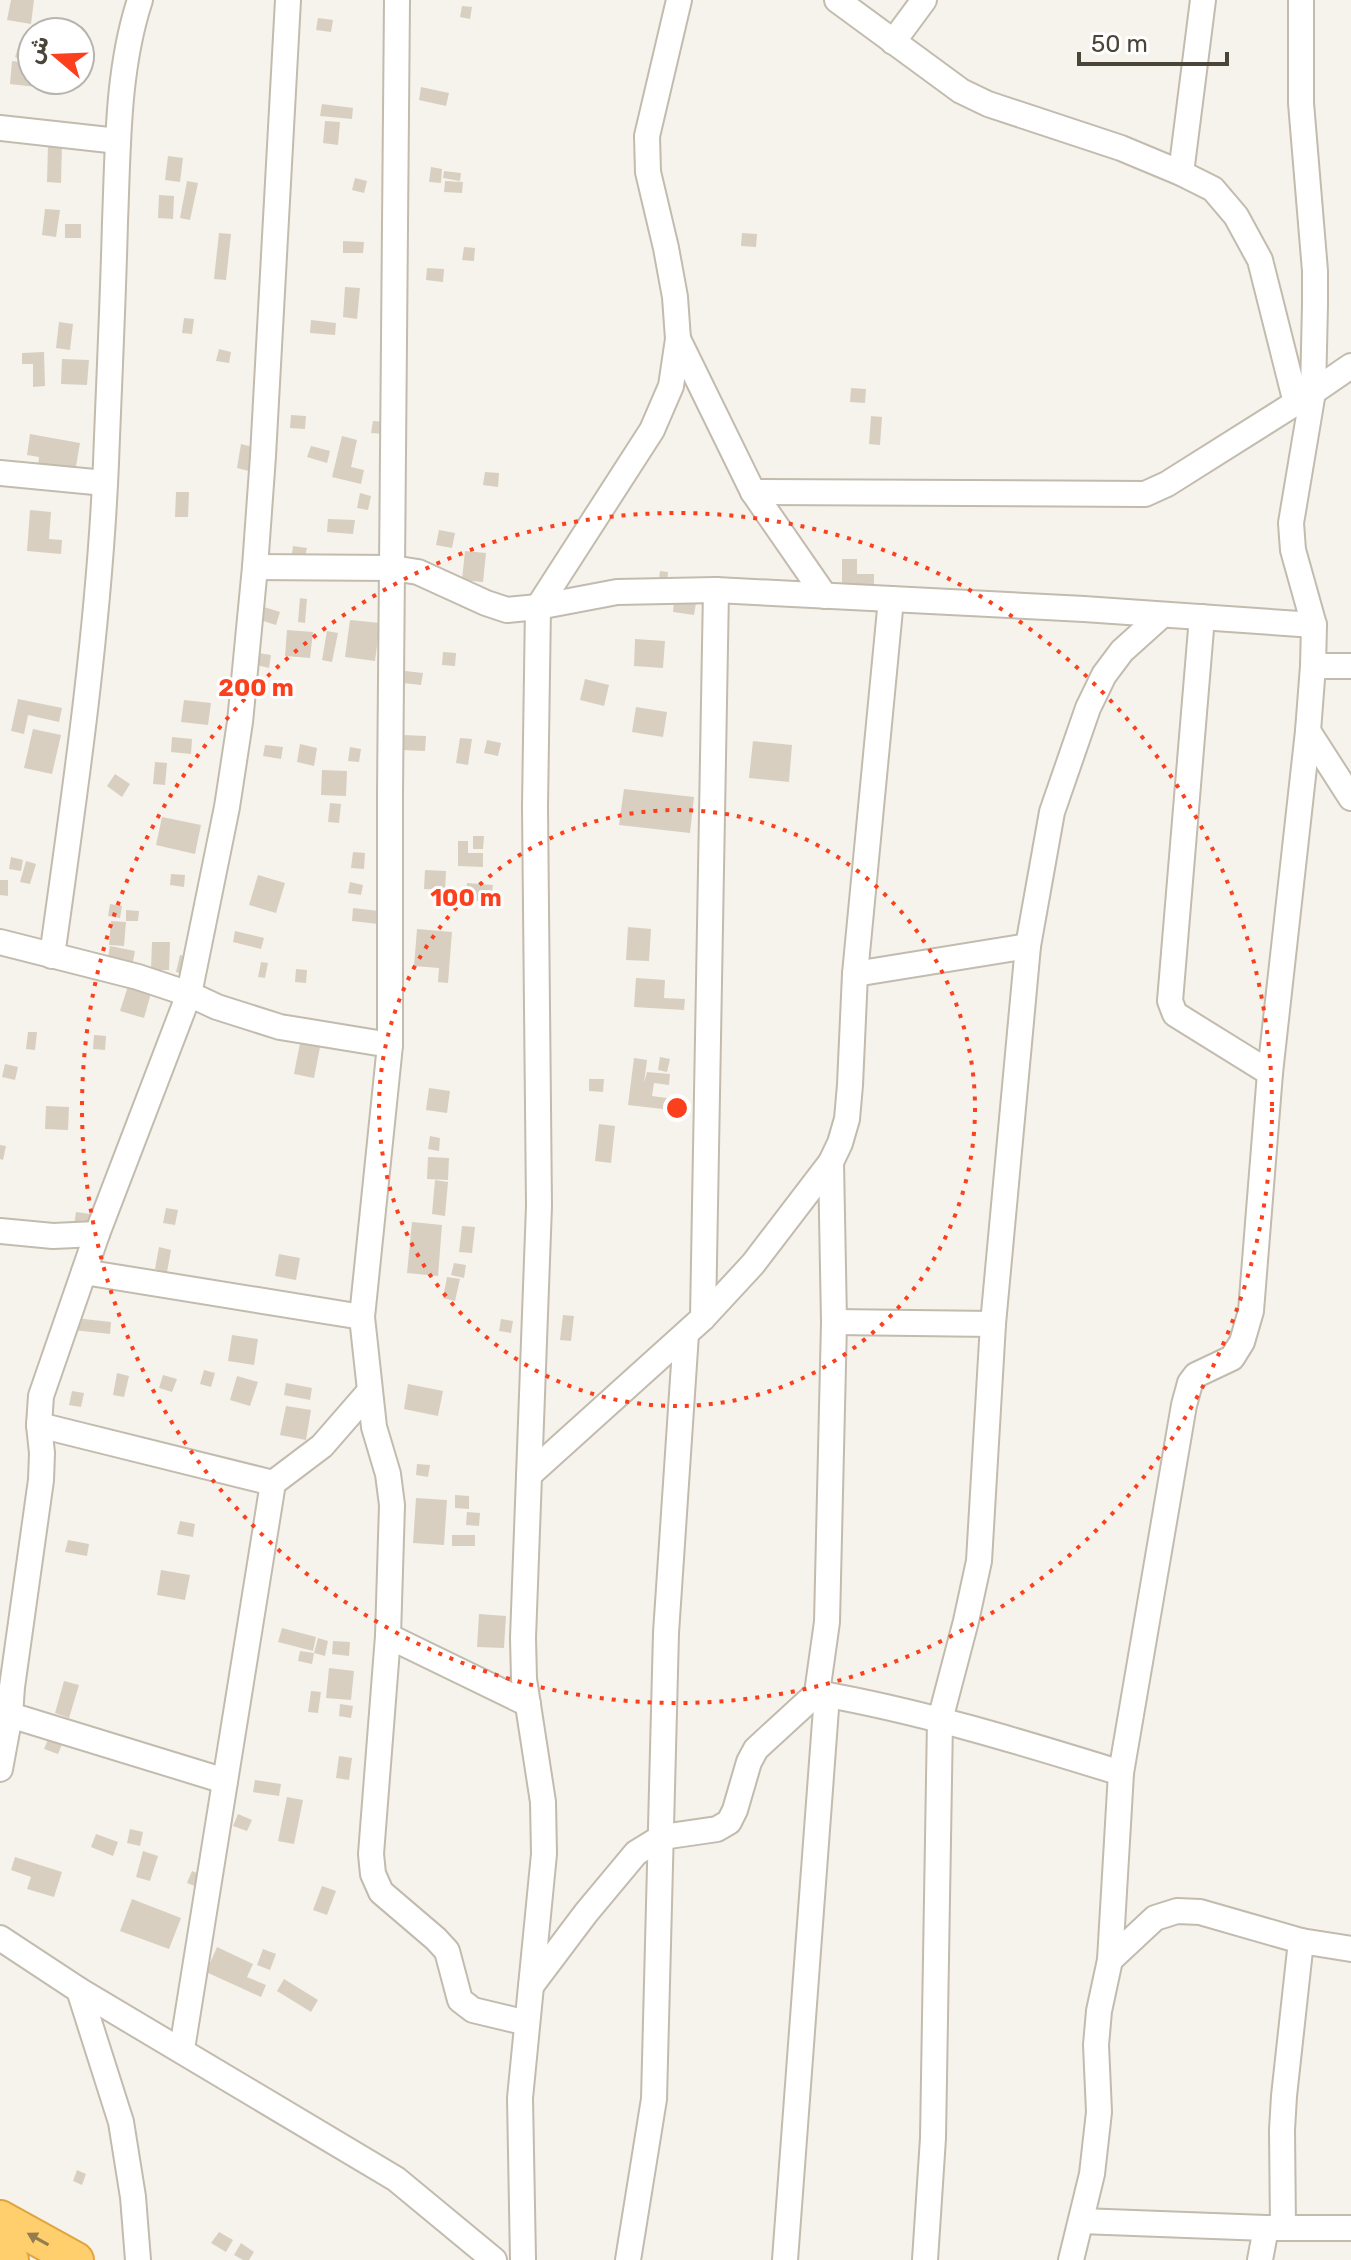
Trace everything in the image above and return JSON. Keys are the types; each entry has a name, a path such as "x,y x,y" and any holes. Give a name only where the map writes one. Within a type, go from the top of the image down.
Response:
{"highway":[{"path":"0,2218 76,2260"},
{"path":"0,2254 11,2260"}],"street":[{"path":"52,956 93,637 105,483 118,141 129,41 140,0"},
{"path":"0,1769 10,1715 6,1682 41,1480 41,1396 97,1234 189,994 234,766 255,567 288,0"},
{"path":"397,0 390,1045 362,1317 374,1427 388,1474 392,1505 388,1636 371,1854 373,1874 381,1892 447,1951 460,2000 473,2010 527,2023"},
{"path":"523,2260 520,2098 544,1854 543,1802 524,1679 523,1638 539,1206 535,807 538,607 652,430 671,386 678,339 670,273 648,172 647,136 679,0"},
{"path":"837,0 942,79 988,104 1121,148 1213,189 1236,216 1260,260 1305,398"},
{"path":"893,42 924,0"},
{"path":"1181,173 1203,0"},
{"path":"1071,2260 1092,2174 1099,2112 1096,2045 1099,2011 1110,1960 1121,1773 1184,1405 1190,1383 1196,1375 1232,1358 1242,1342 1251,1311 1270,1073 1313,666 1314,625 1293,550 1291,523 1315,271 1303,141 1301,0"},
{"path":"0,128 118,141"},
{"path":"678,339 753,492 825,596"},
{"path":"753,492 1145,494 1167,484 1351,366"},
{"path":"0,473 105,483"},
{"path":"255,567 392,568 418,572 507,610 617,592 716,590 1314,625"},
{"path":"628,2260 654,2099 666,1633 694,1326 716,590"},
{"path":"529,1475 694,1326 753,1264 831,1162 847,1119 855,974 891,599"},
{"path":"925,2260 933,2138 940,1720 979,1561 993,1324 1028,946 1052,812 1088,708 1104,675 1122,651 1162,615"},
{"path":"1202,617 1170,1001 1175,1014 1270,1073"},
{"path":"1313,666 1351,666"},
{"path":"1308,731 1351,798"},
{"path":"0,942 138,977 280,1027 390,1045"},
{"path":"855,974 1028,946"},
{"path":"785,2260 827,1622 834,1322 831,1162"},
{"path":"0,1231 53,1236 97,1234"},
{"path":"84,1272 362,1317"},
{"path":"834,1322 993,1324"},
{"path":"182,2049 273,1483 322,1446 369,1392"},
{"path":"39,1425 273,1483"},
{"path":"388,1636 528,1704"},
{"path":"822,1694 1006,1737 1121,1773"},
{"path":"531,1986 636,1853 662,1837 717,1829 729,1822 756,1749 822,1694"},
{"path":"10,1715 225,1781"},
{"path":"1110,1960 1155,1918 1177,1911 1200,1912 1301,1941 1351,1949"},
{"path":"0,1938 79,1990 396,2179 494,2260"},
{"path":"1260,2260 1274,2228 1301,1941"},
{"path":"79,1990 121,2122 133,2197 138,2260"},
{"path":"1081,2221 1351,2228"}],"building":[{"path":"11,0 34,0 32,16 16,16 16,22 7,20"},
{"path":"462,6 472,7 470,19 460,17"},
{"path":"318,18 333,20 331,32 316,30"},
{"path":"12,61 16,61 16,85 10,84"},
{"path":"421,87 449,93 446,106 419,100"},
{"path":"322,104 353,108 352,119 320,116"},
{"path":"325,121 340,122 338,145 323,143"},
{"path":"48,145 62,145 61,183 47,182"},
{"path":"168,156 183,158 180,182 165,180"},
{"path":"431,167 442,169 441,183 429,182"},
{"path":"444,171 461,173 460,181 443,178"},
{"path":"355,178 367,181 364,193 352,190"},
{"path":"187,181 198,183 190,220 180,218"},
{"path":"445,181 463,182 462,193 444,192"},
{"path":"159,195 174,196 173,219 158,218"},
{"path":"45,209 60,210 56,237 42,235"},
{"path":"65,224 81,224 81,238 65,238"},
{"path":"219,233 231,234 226,280 214,279"},
{"path":"742,233 757,234 756,247 741,246"},
{"path":"343,241 364,242 363,253 343,253"},
{"path":"464,247 475,248 474,261 462,260"},
{"path":"427,268 444,269 443,282 426,280"},
{"path":"345,287 360,288 357,319 343,317"},
{"path":"184,318 194,319 192,334 182,333"},
{"path":"311,320 336,323 335,335 310,333"},
{"path":"59,322 73,324 70,350 56,348"},
{"path":"219,349 231,352 229,363 216,361"},
{"path":"44,352 45,386 33,387 33,364 22,364 22,353"},
{"path":"62,359 89,360 87,385 61,384"},
{"path":"851,388 866,389 865,403 850,402"},
{"path":"291,415 306,416 305,429 290,428"},
{"path":"871,416 882,417 880,445 869,444"},
{"path":"373,421 386,422 385,434 371,433"},
{"path":"30,434 80,443 75,472 38,466 39,457 27,455"},
{"path":"342,436 357,440 351,467 364,470 361,484 332,477"},
{"path":"241,444 253,447 249,471 237,468"},
{"path":"311,446 330,451 327,463 307,457"},
{"path":"485,472 499,473 498,487 483,485"},
{"path":"176,492 189,492 188,517 175,517"},
{"path":"360,493 371,496 368,510 357,508"},
{"path":"30,510 51,512 49,539 62,540 61,554 27,551"},
{"path":"328,519 355,520 353,534 327,532"},
{"path":"439,530 455,533 452,548 436,545"},
{"path":"293,546 307,548 304,562 291,560"},
{"path":"465,551 486,553 483,582 462,580"},
{"path":"842,559 857,559 857,574 874,574 874,588 842,588"},
{"path":"660,571 668,572 667,589 658,588"},
{"path":"300,598 307,599 305,623 298,622"},
{"path":"674,601 696,603 694,615 673,612"},
{"path":"264,607 280,612 276,625 260,620"},
{"path":"350,620 380,623 375,661 345,657"},
{"path":"287,630 313,632 310,658 285,656"},
{"path":"327,631 338,633 332,662 322,660"},
{"path":"635,639 665,641 663,668 634,666"},
{"path":"443,652 456,653 455,666 442,665"},
{"path":"258,653 271,655 269,668 256,665"},
{"path":"405,671 423,673 421,685 403,683"},
{"path":"585,679 609,685 604,706 580,700"},
{"path":"18,699 62,708 59,722 28,715 24,734 11,731"},
{"path":"184,700 211,703 208,725 181,722"},
{"path":"636,707 667,712 663,737 632,732"},
{"path":"33,729 61,735 52,774 24,768"},
{"path":"403,735 426,736 425,751 402,750"},
{"path":"172,737 192,739 191,754 171,752"},
{"path":"460,738 472,739 468,765 456,763"},
{"path":"487,740 501,743 498,756 484,753"},
{"path":"753,741 792,745 789,782 749,778"},
{"path":"300,744 317,748 314,766 297,762"},
{"path":"265,745 283,747 281,759 263,756"},
{"path":"350,747 361,749 359,762 348,761"},
{"path":"155,762 167,763 165,785 153,784"},
{"path":"322,770 347,771 346,796 321,795"},
{"path":"115,774 130,784 122,797 107,786"},
{"path":"624,789 694,797 690,833 619,825"},
{"path":"330,803 341,804 339,823 328,822"},
{"path":"162,817 201,825 195,854 156,845"},
{"path":"473,836 484,836 483,849 473,849"},
{"path":"458,841 468,841 468,853 483,853 483,867 458,866"},
{"path":"353,852 365,853 364,869 351,868"},
{"path":"11,857 23,860 21,871 9,869"},
{"path":"26,861 36,864 30,884 20,882"},
{"path":"425,870 446,871 445,890 424,889"},
{"path":"171,874 185,875 184,887 170,885"},
{"path":"258,875 285,883 276,913 249,905"},
{"path":"0,880 8,880 8,896 0,895"},
{"path":"350,882 363,885 361,895 348,893"},
{"path":"467,883 493,885 491,902 466,900"},
{"path":"110,904 122,906 120,918 108,916"},
{"path":"353,908 379,911 378,924 352,921"},
{"path":"126,910 139,911 138,921 126,921"},
{"path":"111,921 126,922 124,946 109,945"},
{"path":"628,927 651,929 649,961 626,960"},
{"path":"417,929 452,932 448,983 438,982 439,968 414,966"},
{"path":"235,931 264,938 261,949 233,942"},
{"path":"152,942 170,942 169,970 151,970"},
{"path":"110,946 135,951 132,967 107,963"},
{"path":"180,955 191,957 187,975 176,972"},
{"path":"261,962 268,963 265,978 258,977"},
{"path":"296,969 307,970 306,983 295,982"},
{"path":"636,978 665,980 664,998 685,999 684,1010 634,1007"},
{"path":"128,986 151,993 144,1018 120,1011"},
{"path":"28,1032 37,1032 35,1050 26,1049"},
{"path":"94,1035 106,1036 105,1050 93,1049"},
{"path":"300,1043 320,1047 314,1078 294,1074"},
{"path":"660,1057 670,1059 667,1072 658,1070"},
{"path":"634,1058 647,1060 644,1083 647,1072 670,1074 669,1085 654,1083 652,1096 682,1100 680,1111 628,1105"},
{"path":"5,1064 18,1067 15,1080 2,1077"},
{"path":"589,1079 604,1079 603,1092 589,1091"},
{"path":"429,1088 450,1091 447,1113 426,1110"},
{"path":"46,1106 69,1107 68,1130 45,1129"},
{"path":"599,1124 615,1126 611,1163 595,1161"},
{"path":"430,1136 440,1138 439,1151 428,1149"},
{"path":"0,1145 6,1146 3,1160 0,1159"},
{"path":"428,1157 449,1158 448,1180 427,1179"},
{"path":"435,1180 448,1182 445,1216 432,1214"},
{"path":"166,1208 178,1210 175,1225 163,1223"},
{"path":"76,1212 97,1215 95,1228 74,1225"},
{"path":"412,1222 442,1225 438,1276 407,1273"},
{"path":"462,1226 475,1227 472,1253 459,1252"},
{"path":"159,1247 171,1250 167,1272 155,1269"},
{"path":"279,1254 300,1258 296,1280 275,1276"},
{"path":"454,1263 466,1265 464,1278 451,1275"},
{"path":"447,1277 460,1279 455,1301 443,1298"},
{"path":"563,1315 574,1316 571,1341 560,1340"},
{"path":"75,1318 111,1322 110,1334 73,1330"},
{"path":"501,1319 513,1321 511,1333 499,1331"},
{"path":"232,1335 258,1339 254,1365 228,1361"},
{"path":"204,1370 215,1373 211,1387 200,1384"},
{"path":"117,1373 129,1376 124,1397 113,1395"},
{"path":"163,1375 177,1379 172,1392 159,1388"},
{"path":"237,1376 258,1382 250,1406 230,1400"},
{"path":"286,1383 312,1388 310,1400 284,1395"},
{"path":"408,1384 443,1391 438,1416 404,1409"},
{"path":"72,1391 84,1393 81,1407 69,1405"},
{"path":"286,1406 311,1410 306,1440 280,1435"},
{"path":"417,1464 430,1465 428,1477 416,1475"},
{"path":"455,1495 469,1496 469,1509 455,1508"},
{"path":"416,1498 447,1500 444,1545 413,1543"},
{"path":"467,1512 480,1513 479,1526 466,1525"},
{"path":"180,1521 195,1524 193,1537 177,1534"},
{"path":"452,1535 475,1535 475,1546 452,1546"},
{"path":"68,1540 89,1544 87,1556 65,1552"},
{"path":"161,1570 190,1575 185,1600 157,1595"},
{"path":"479,1614 506,1616 504,1648 477,1647"},
{"path":"282,1628 316,1637 313,1651 278,1642"},
{"path":"318,1638 328,1641 325,1656 314,1653"},
{"path":"333,1641 350,1642 349,1656 332,1654"},
{"path":"300,1651 314,1653 312,1664 298,1661"},
{"path":"329,1668 354,1671 351,1700 326,1698"},
{"path":"64,1681 79,1685 69,1718 55,1713"},
{"path":"311,1691 321,1692 318,1713 308,1712"},
{"path":"340,1704 353,1706 351,1718 339,1716"},
{"path":"49,1737 63,1742 58,1754 44,1749"},
{"path":"339,1756 352,1758 349,1780 336,1778"},
{"path":"255,1780 281,1784 279,1796 253,1792"},
{"path":"287,1797 303,1800 294,1844 278,1841"},
{"path":"238,1814 252,1820 247,1831 233,1826"},
{"path":"130,1829 143,1832 140,1846 127,1843"},
{"path":"96,1834 118,1842 113,1856 91,1847"},
{"path":"143,1851 158,1856 150,1881 136,1877"},
{"path":"15,1857 62,1872 54,1897 27,1889 31,1877 11,1870"},
{"path":"192,1871 204,1876 200,1888 187,1883"},
{"path":"322,1886 336,1891 327,1915 313,1910"},
{"path":"132,1899 181,1918 169,1949 120,1931"},
{"path":"217,1947 253,1964 247,1977 266,1985 261,1997 206,1972"},
{"path":"263,1949 276,1954 270,1970 257,1965"},
{"path":"284,1979 318,2000 311,2012 277,1991"},
{"path":"77,2170 86,2174 82,2185 73,2181"},
{"path":"219,2232 233,2240 226,2252 211,2243"},
{"path":"241,2243 254,2252 249,2260 234,2255"}]}
